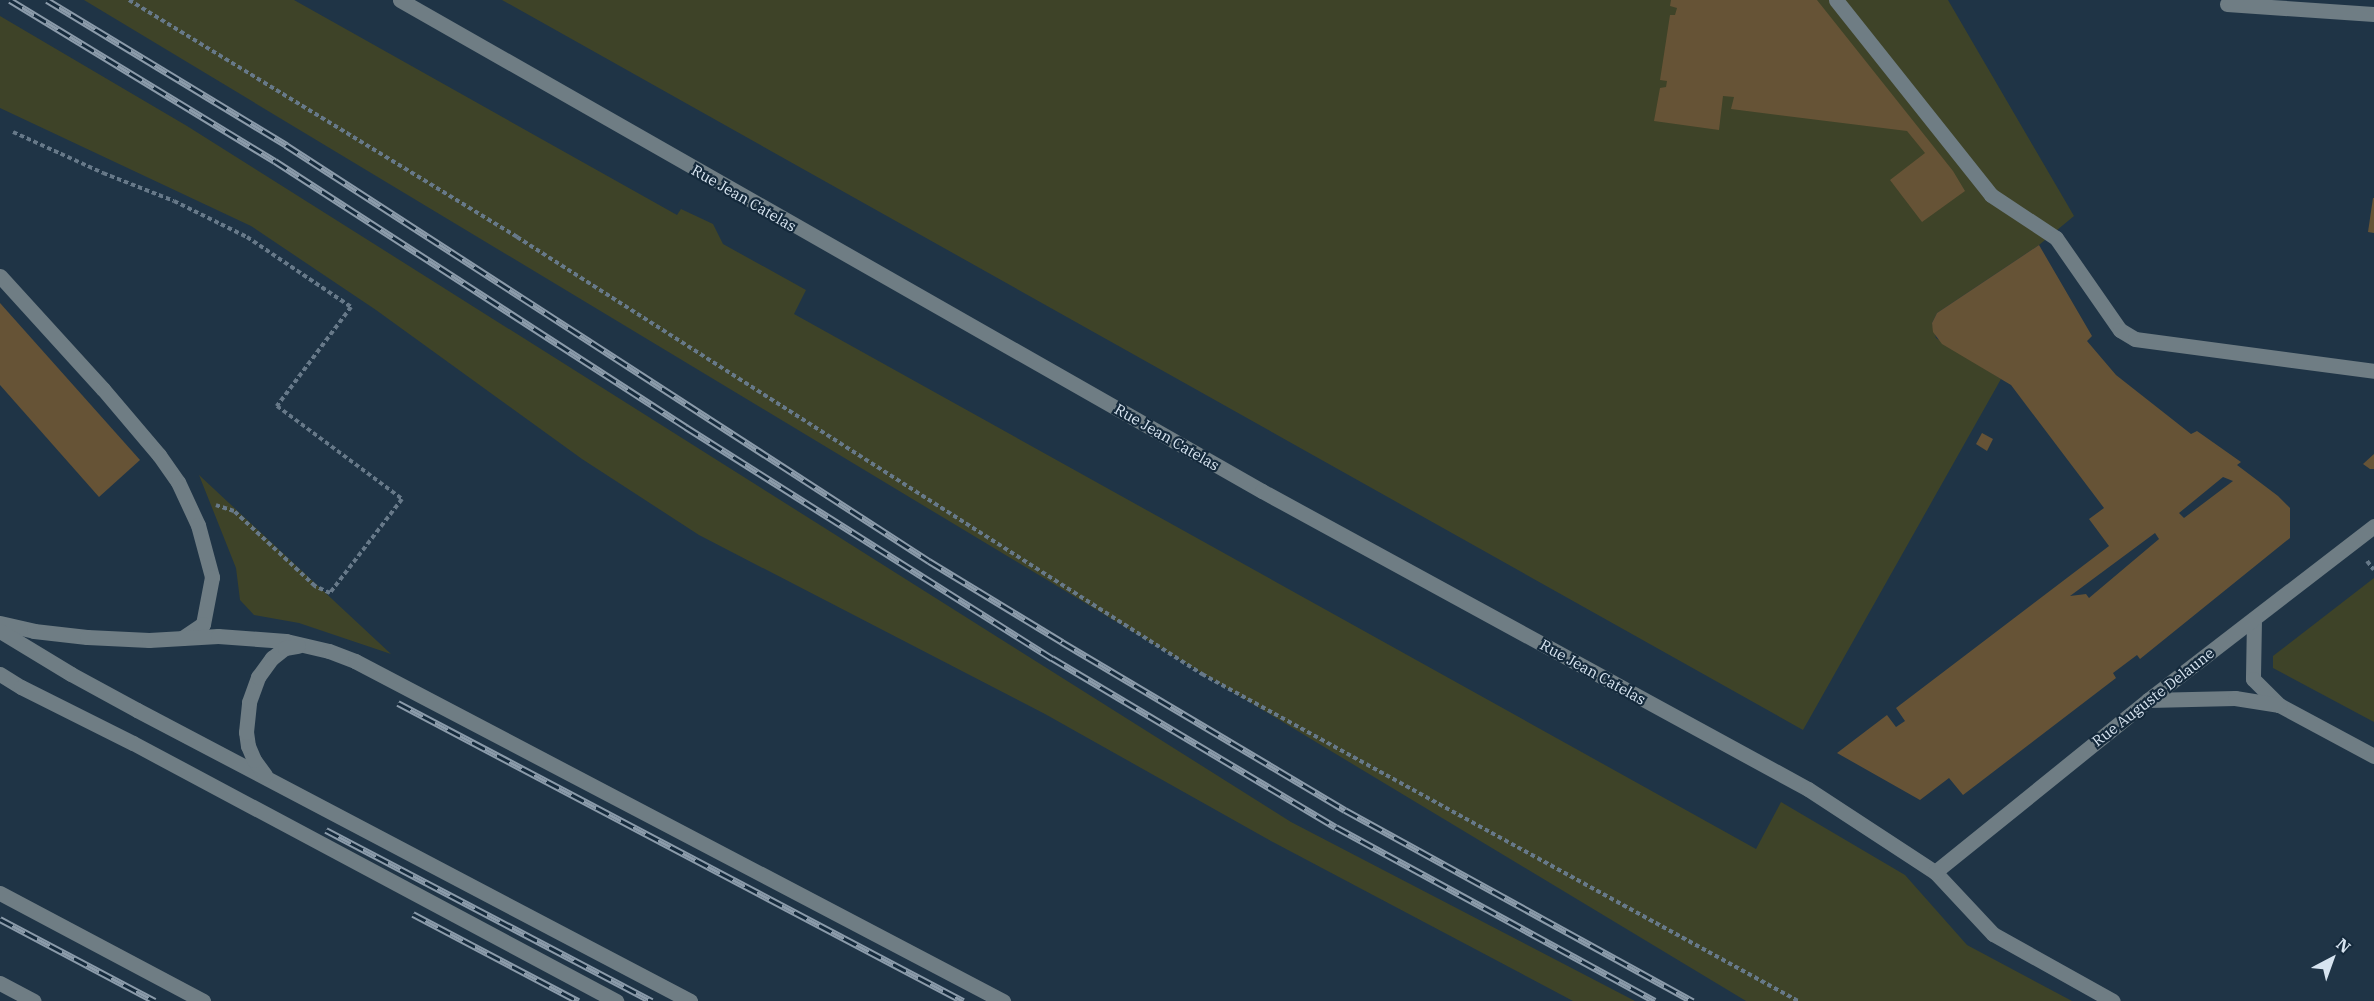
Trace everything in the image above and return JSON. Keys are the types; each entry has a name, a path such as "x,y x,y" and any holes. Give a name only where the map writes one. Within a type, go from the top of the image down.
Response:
{"street":[{"name":"Rue Jean Catelas","path":"400,0 1262,491 1809,789 1935,872 1993,934 2113,1001"},
{"path":"1836,0 1991,195 2056,238 2120,330 2135,339 2374,372"},
{"path":"2227,4 2374,15"},
{"path":"0,276 103,388 159,454 178,482 210,560 212,577 203,624 182,638"},
{"name":"Rue Auguste Delaune","path":"1935,872 2148,699 2374,526"},
{"path":"2254,619 2253,679 2278,705 2374,756"},
{"path":"0,623 34,631 87,637 149,640 218,636 263,639 307,645 355,661 1003,1001"},
{"path":"0,631 71,674 275,784 690,1001"},
{"path":"275,784 262,772 248,746 246,732 249,702 258,678 272,658 285,648 307,645"},
{"path":"0,674 616,1001"},
{"path":"2148,699 2235,698 2278,705"},
{"path":"0,893 203,1001"},
{"path":"0,983 34,1001"}],"path":[{"path":"129,0 517,237 1202,674 1798,1001"},
{"path":"13,132 103,173 182,204 247,237 351,307 277,406 402,499 330,593 315,586 234,511 214,505 192,512"}],"green space":[{"path":"84,0 294,0 677,215 681,209 713,224 723,244 806,290 794,314 1756,849 1781,802 1905,875 1967,945 2072,1001 1746,1001"},
{"path":"502,0 1948,0 2074,216 2039,245 1937,313 1932,323 1936,338 2001,379 1803,730"},
{"path":"0,16 187,126 1291,822 1635,1001 1573,1001 1271,841 1045,714 699,535 582,459 376,310 251,226 0,108"},
{"path":"199,475 391,654 299,623 254,615 240,600 236,568"},
{"path":"2374,578 2374,722 2273,668 2273,656"}],"building":[{"path":"1671,0 1817,0 1953,171 1965,191 1922,222 1890,180 1925,153 1907,131 1731,109 1734,97 1723,96 1719,130 1654,121 1660,88 1666,87 1667,81 1660,80 1670,15 1675,15 1677,8 1670,6"},
{"path":"2374,198 2374,233 2368,232"},
{"path":"2039,245 2092,336 2087,341 2116,375 2191,434 2197,431 2241,462 2237,465 2278,496 2290,508 2290,538 2140,659 2137,655 2113,673 2116,678 1963,795 1949,778 1920,800 1837,753 1887,715 1896,727 1905,721 1896,708 2109,546 2089,519 2104,508 2011,385 1942,344 1933,332 1932,323 1937,313","holes":["2223,477 2233,481 2184,518 2179,513","2155,533 2159,539 2089,598 2086,594 2070,596"]},
{"path":"0,303 140,460 99,497 0,385"},
{"path":"1982,433 1993,439 1987,451 1976,444"},
{"path":"2374,454 2374,469 2370,469 2363,464"}],"railway":[{"path":"10,0 275,161 686,427 1052,658 1336,827 1655,1001"},
{"path":"47,0 286,145 929,561 1062,642 1345,810 1693,1001"},
{"path":"398,703 963,1001"},
{"path":"326,830 652,1001"},
{"path":"413,914 578,1001"},
{"path":"0,919 155,1001"}]}
